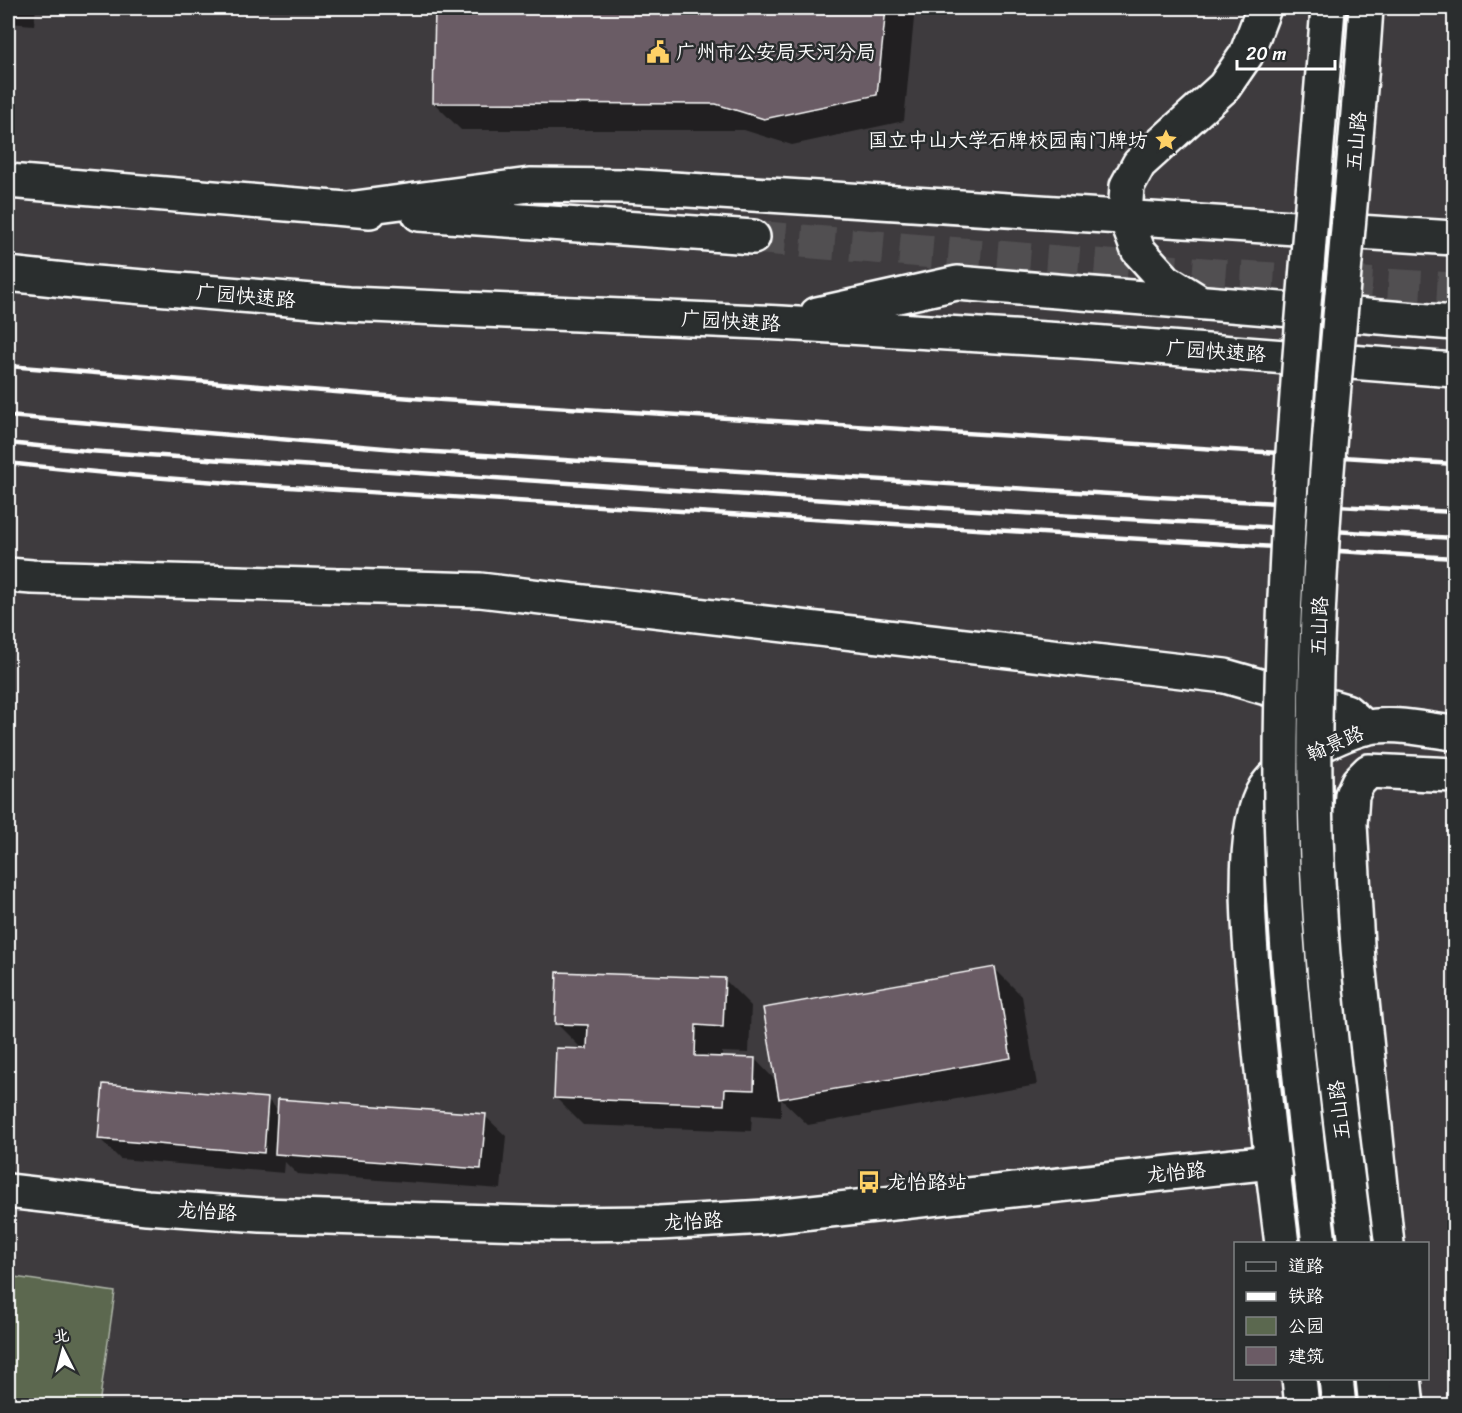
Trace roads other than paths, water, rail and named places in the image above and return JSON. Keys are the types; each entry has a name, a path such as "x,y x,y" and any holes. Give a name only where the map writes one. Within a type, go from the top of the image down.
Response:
{"main road":[{"path":"1198,301 1166,281 1138,250 1125,216 1127,186 1139,164 1224,87 1246,55 1264,8"},
{"name":"五山路","path":"1319,1242 1299,1082 1288,960 1281,802 1288,523 1328,8"},
{"name":"五山路","path":"1356,1242 1327,994 1319,900 1315,784 1320,596 1327,473 1366,8"},
{"path":"8,180 348,209 753,237"},
{"path":"348,209 530,185 601,186 735,192 1455,238"},
{"name":"广园快速路","path":"8,274 349,304 781,323 1079,341 1455,370"},
{"path":"781,323 957,283 1455,323"},
{"path":"8,575 32,578 480,590 1225,676 1347,711 1366,728"},
{"name":"翰景路","path":"1282,1242 1271,1162 1249,925 1249,876 1254,818 1264,789 1288,763 1335,738 1366,728 1388,726 1455,733"},
{"name":"翰景路","path":"1376,1148 1358,962 1350,824 1352,795 1358,782 1369,771 1455,775"},
{"path":"1376,1148 1387,1242"},
{"name":"龙怡路","path":"8,1191 147,1207 261,1215 557,1224 659,1223 765,1218 1271,1162 1376,1148"},
{"path":"1299,1380 1302,1406"},
{"path":"1336,1380 1339,1406"},
{"path":"1373,1380 1376,1406"},
{"path":"1404,1380 1407,1406"}],"tunnel":[{"path":"753,237 1241,277 1454,289"}],"railway":[{"path":"8,366 412,398 1454,464"},
{"path":"8,416 419,451 1159,497 1454,512"},
{"path":"8,443 88,451 1005,512 1454,538"},
{"path":"8,463 147,477 287,487 1454,558"}],"place":[{"name":"广州市公安局天河分局","path":"658,52"},
{"name":"国立中山大学石牌校园南门牌坊","path":"1166,140"},
{"name":"龙怡路站","path":"869,1182"}]}
